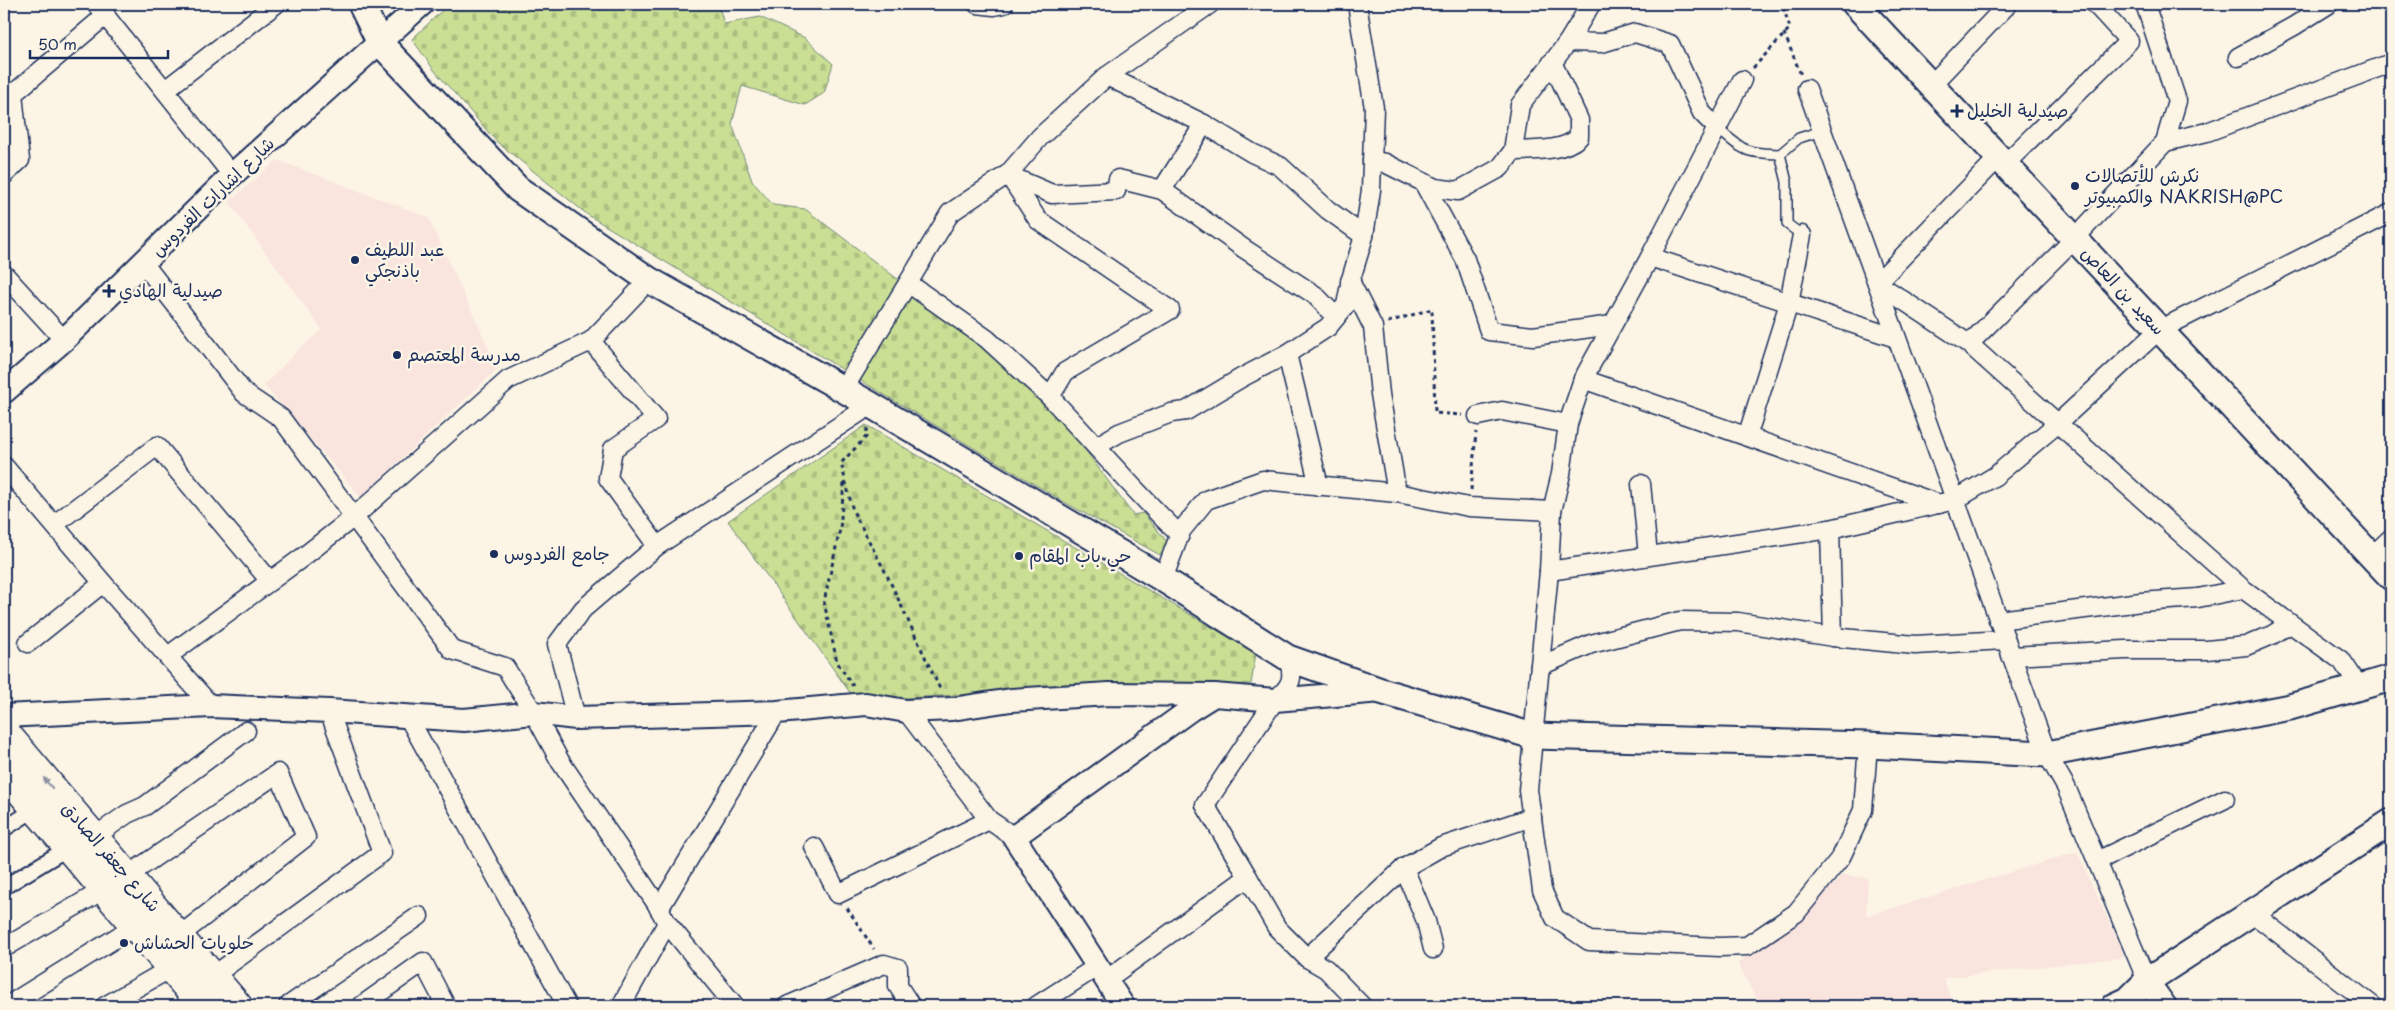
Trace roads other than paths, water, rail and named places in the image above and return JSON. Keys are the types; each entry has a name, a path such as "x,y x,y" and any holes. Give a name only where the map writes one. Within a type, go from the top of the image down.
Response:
{"main road":[{"path":"360,4 380,43 518,189 649,280 871,405 1163,579 1288,658 1381,691 1533,736 1868,745 2047,754 2290,708 2391,678"},
{"name":"سعيد بن العاص","path":"1855,4 1932,84 2391,577"},
{"name":"شارع جعفر الصادق","path":"4,731 94,838 135,926 201,1005"},
{"name":"شارع جعفر الصادق","path":"4,774 68,848 116,882 179,936 238,1006"},
{"path":"2115,1006 2128,1000 2147,981 2391,822"}],"street":[{"path":"164,90 276,4"},
{"name":"شارع اشارات الفردوس","path":"4,392 64,340 144,264 232,175 422,4"},
{"path":"978,4 994,6 1004,4"},
{"path":"843,390 950,213 1008,174 1040,137 1107,76 1210,4"},
{"path":"1097,446 1119,433 1171,413 1186,411 1240,378 1287,354 1328,327 1346,305 1350,281 1364,236 1371,190 1374,108 1365,63 1357,4"},
{"path":"1372,161 1385,163 1434,188 1458,191 1500,168 1513,152 1520,105 1568,42 1591,4"},
{"path":"1932,84 2008,4"},
{"path":"1877,283 2129,41 2095,4"},
{"path":"1969,344 2075,238 2165,142 2177,101 2145,4"},
{"path":"2238,57 2329,4"},
{"path":"4,175 20,160 13,94 101,10 232,175"},
{"path":"1568,42 1602,43 1635,33 1670,44 1702,113 1717,128"},
{"path":"1513,152 1543,150 1562,146 1572,143 1579,137 1580,120 1552,62"},
{"path":"2165,142 2207,132 2391,63"},
{"path":"1107,76 1204,124 1252,153 1280,166 1328,210 1364,236"},
{"path":"1742,80 1650,257 1583,379 1568,424 1561,474 1552,511 1549,571 1528,790 1542,890 1555,918 1589,941 1747,946 1796,913 1841,857 1863,810 1868,745"},
{"path":"1807,89 1896,338 1947,502 1998,620 2047,754 2066,787 2147,981 2165,1006"},
{"path":"4,121 18,135"},
{"path":"1162,190 1204,124"},
{"path":"1008,174 1052,194 1116,191 1118,179 1162,190 1242,248 1315,295 1336,317"},
{"path":"1008,174 1038,220 1170,310 1065,372 1050,397"},
{"path":"1423,182 1466,259 1489,331 1533,336 1612,325"},
{"path":"1549,571 1830,528 1947,502 1995,476 2056,424 2159,330 2391,213"},
{"path":"1747,437 1789,303 1802,235"},
{"path":"1650,257 1896,338"},
{"path":"144,264 244,393 281,418 452,650 505,667 534,713 560,761 662,916 735,1006"},
{"path":"4,274 64,340"},
{"path":"168,656 303,557 355,516 508,380 592,341 649,280"},
{"path":"1350,281 1373,327 1380,394 1397,493"},
{"path":"908,283 987,339 1050,397 1097,446 1117,471 1180,535"},
{"path":"1877,283 1969,344 2056,424 2243,589 2342,661 2360,688"},
{"path":"592,341 656,419 613,449 608,478 657,546"},
{"path":"1287,354 1319,486"},
{"path":"1583,379 1747,437 1947,502"},
{"path":"576,718 557,644 583,609 657,546 871,405"},
{"path":"1478,416 1502,411 1568,424"},
{"path":"55,524 157,446 270,580"},
{"path":"4,466 211,706"},
{"path":"1163,579 1180,535 1206,500 1263,480 1397,493 1469,507 1552,511"},
{"path":"1641,484 1648,555"},
{"path":"1830,528 1833,637"},
{"path":"2372,556 2391,538"},
{"path":"28,643 103,583"},
{"path":"1998,620 2141,602 2198,598 2243,589"},
{"path":"1540,666 1591,644 1680,621 1738,622 1833,637 1915,646 2125,650 2207,650 2246,646 2272,636 2290,624"},
{"path":"1288,658 1292,671 1289,687 1275,700 1205,805 1278,928 1307,958 1326,969 1362,1006"},
{"path":"4,716 211,706 329,711 464,720 534,713 576,718 777,712 866,704 906,712 952,709 1011,700 1109,694 1214,695 1275,700 1381,691"},
{"path":"1014,837 1190,710 1214,695"},
{"path":"213,976 382,853 329,711"},
{"path":"621,1006 662,916 777,712"},
{"path":"906,712 989,820 1014,837 1123,1006"},
{"path":"408,717 567,1006"},
{"path":"94,838 127,814 145,806 246,731"},
{"path":"4,948 116,882 278,773 306,837 179,936"},
{"path":"2097,861 2225,799"},
{"path":"4,829 35,809"},
{"path":"1307,958 1404,868 1441,848 1532,817"},
{"path":"814,847 838,894 989,820"},
{"path":"4,887 68,848"},
{"path":"1404,868 1426,920 1433,949"},
{"path":"1036,1006 1102,973 1248,877"},
{"path":"2251,912 2373,1006"},
{"path":"288,1006 419,916"},
{"path":"7,1006 135,926"},
{"path":"361,1006 423,962 446,1006"},
{"path":"787,1006 884,964 898,968 898,986 911,1006"},
{"path":"105,1006 171,968"}],"lane":[{"path":"1717,128 1741,148 1752,153 1780,154 1798,138 1822,131"},
{"path":"1780,154 1786,182 1787,224 1802,235"}],"place":[{"name":"صيدلية الخليل","path":"1957,111"},
{"name":"نكرش للأتصالات والكمبيوتر NAKRISH@PC","path":"2075,186"},
{"name":"عبد اللطيف باذنجكي","path":"355,260"},
{"name":"صيدلية الهادي","path":"109,291"},
{"name":"مدرسة المعتصم","path":"397,355"},
{"name":"جامع الفردوس","path":"494,554"},
{"name":"حي باب المقام","path":"1019,556"},
{"name":"حلويات الحشاش","path":"124,943"}]}
